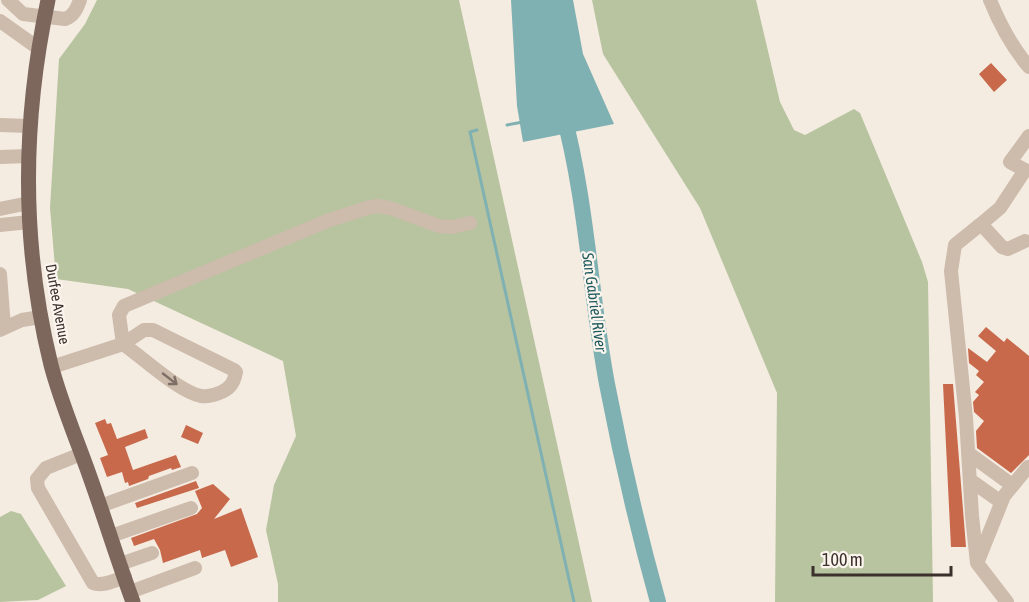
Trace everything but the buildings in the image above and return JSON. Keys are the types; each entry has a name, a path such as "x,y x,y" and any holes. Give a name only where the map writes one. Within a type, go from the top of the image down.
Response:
{"main road":[{"name":"Durfee Avenue","path":"48,0 38,48 30,126 28,156 31,252 52,367 132,597"}],"street":[{"path":"8,0 23,14 65,19 70,17 78,7 80,0"},
{"path":"990,0 1016,52 1029,67"},
{"path":"0,21 38,48"},
{"path":"0,125 30,126"},
{"path":"1008,602 977,563 951,271 955,245 1000,208 1025,170 1010,162 1029,136"},
{"path":"0,157 28,156"},
{"path":"0,209 29,203"},
{"path":"52,367 123,344 144,330 153,330 236,372 235,381 222,392 209,396 191,393 123,344 119,315 124,306 327,220 370,207 390,208 439,226 452,227 470,223"},
{"path":"0,225 30,222"},
{"path":"981,224 1002,247 1008,249 1025,241"},
{"path":"0,274 2,329 22,320 41,316"},
{"path":"968,453 1012,485"},
{"path":"81,454 46,468 37,479 38,488 93,583 97,585 108,583 122,571 152,553"},
{"path":"977,563 1001,502 1028,467"},
{"path":"100,506 192,473"},
{"path":"970,480 1001,502"},
{"path":"111,536 191,508"},
{"path":"132,597 195,568"}],"green space":[{"path":"97,0 459,0 592,602 278,602 278,584 266,530 274,485 296,436 283,361 128,289 56,279 50,208 59,59 85,24"},
{"path":"592,0 756,0 780,102 794,130 805,135 854,109 860,113 922,262 928,282 933,602 775,602 777,393 700,208 603,54"},
{"path":"11,511 21,514 66,586 38,600 0,602 0,517"}],"water":[{"path":"511,0 573,0 583,54 614,124 523,142 517,106"}],"waterway":[{"name":"San Gabriel River","path":"563,113 578,180 607,384 630,493 658,602"},
{"path":"507,125 523,122"},
{"path":"477,130 470,132 574,602"}]}
